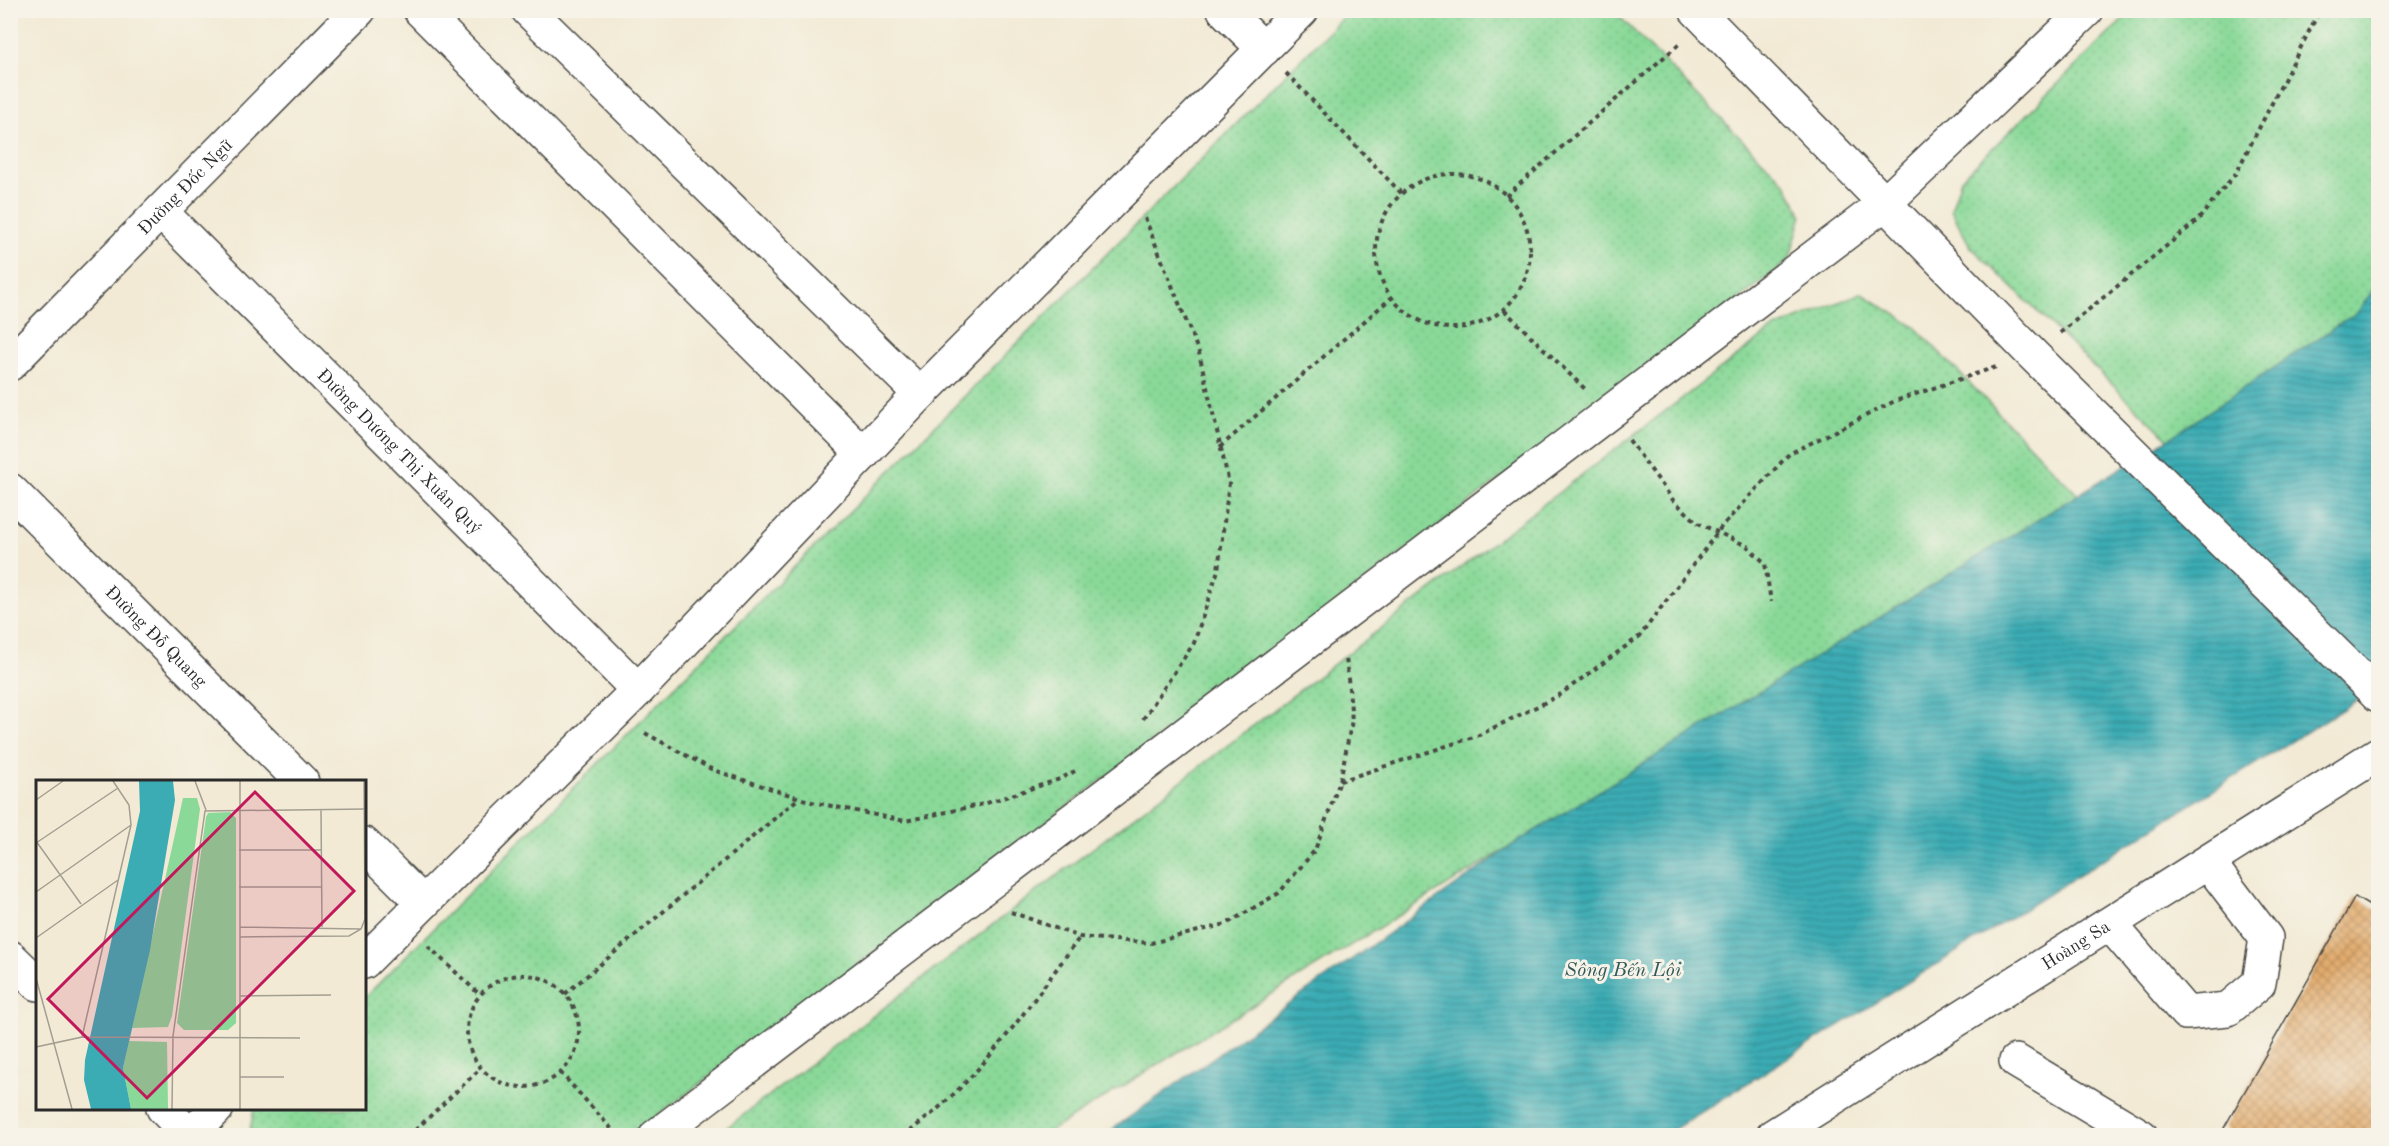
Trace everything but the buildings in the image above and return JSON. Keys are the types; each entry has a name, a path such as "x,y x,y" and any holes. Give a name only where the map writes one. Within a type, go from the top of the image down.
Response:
{"street":[{"name":"Đường Đốc Ngữ","path":"10,364 359,10"},
{"path":"420,10 863,454"},
{"path":"528,10 920,394"},
{"path":"1224,10 1264,49"},
{"path":"366,960 638,690 920,394 1302,10"},
{"path":"656,1136 1884,204 2087,10"},
{"path":"1701,16 2033,355 2379,695"},
{"name":"Đường Dương Thị Xuân Quý","path":"160,212 638,690"},
{"name":"Đường Đỗ Quang","path":"10,490 300,780"},
{"name":"Hoàng Sa","path":"1773,1136 2379,754"},
{"path":"366,847 413,913"},
{"path":"2110,924 2186,1013 2228,1009 2259,983 2266,938 2208,862"},
{"path":"10,957 36,982"},
{"path":"2016,1061 2141,1136"},
{"path":"165,1110 190,1136 215,1110"}],"path":[{"path":"1340,781 1477,736 1558,696 1640,636 1718,532 1789,454 1895,401 2033,355 2197,221 2236,173 2320,10"},
{"path":"1506,196 1701,16"},
{"path":"1264,49 1402,194"},
{"path":"1460,174 1485,182 1506,196 1521,216 1530,240 1529,266 1521,290 1504,310 1483,323 1458,329 1433,326 1409,316 1391,298 1379,275 1375,250 1380,225 1392,203 1412,186 1435,176 1460,174"},
{"path":"1131,183 1199,353 1228,483 1218,570 1194,643 1148,714 1140,722"},
{"path":"1220,447 1391,298"},
{"path":"1504,310 1610,413 1673,500 1698,523 1747,546 1765,563 1772,602"},
{"path":"970,898 1080,937 1150,943 1226,924 1279,893 1316,850 1340,781 1352,720 1342,616"},
{"path":"613,715 713,770 799,798 905,821 984,804 1060,779 1079,769"},
{"path":"565,994 799,798"},
{"path":"413,913 480,995"},
{"path":"902,1136 926,1120 996,1050 1080,937"},
{"path":"517,975 535,976 552,983 565,994 575,1011 579,1030 576,1049 567,1066 553,1079 535,1086 515,1086 496,1081 481,1068 471,1053 467,1036 468,1018 474,1002 485,988 500,979 517,975"},
{"path":"409,1136 481,1068"},
{"path":"560,1072 618,1136"}],"green space":[{"path":"1349,11 1614,11 1786,184 1802,215 1789,261 632,1135 249,1136 254,1110 366,1110 366,996"},
{"path":"2132,11 2378,11 2378,282 2359,311 2168,439 1970,246 1951,210 1961,179"},
{"path":"1861,293 1914,326 2078,495 1044,1135 716,1136 1773,329"}],"water":[{"name":"Sông Bến Lội","path":"2378,282 2378,687 1665,1135 1103,1136 1520,840 2168,439 2359,311"}]}
